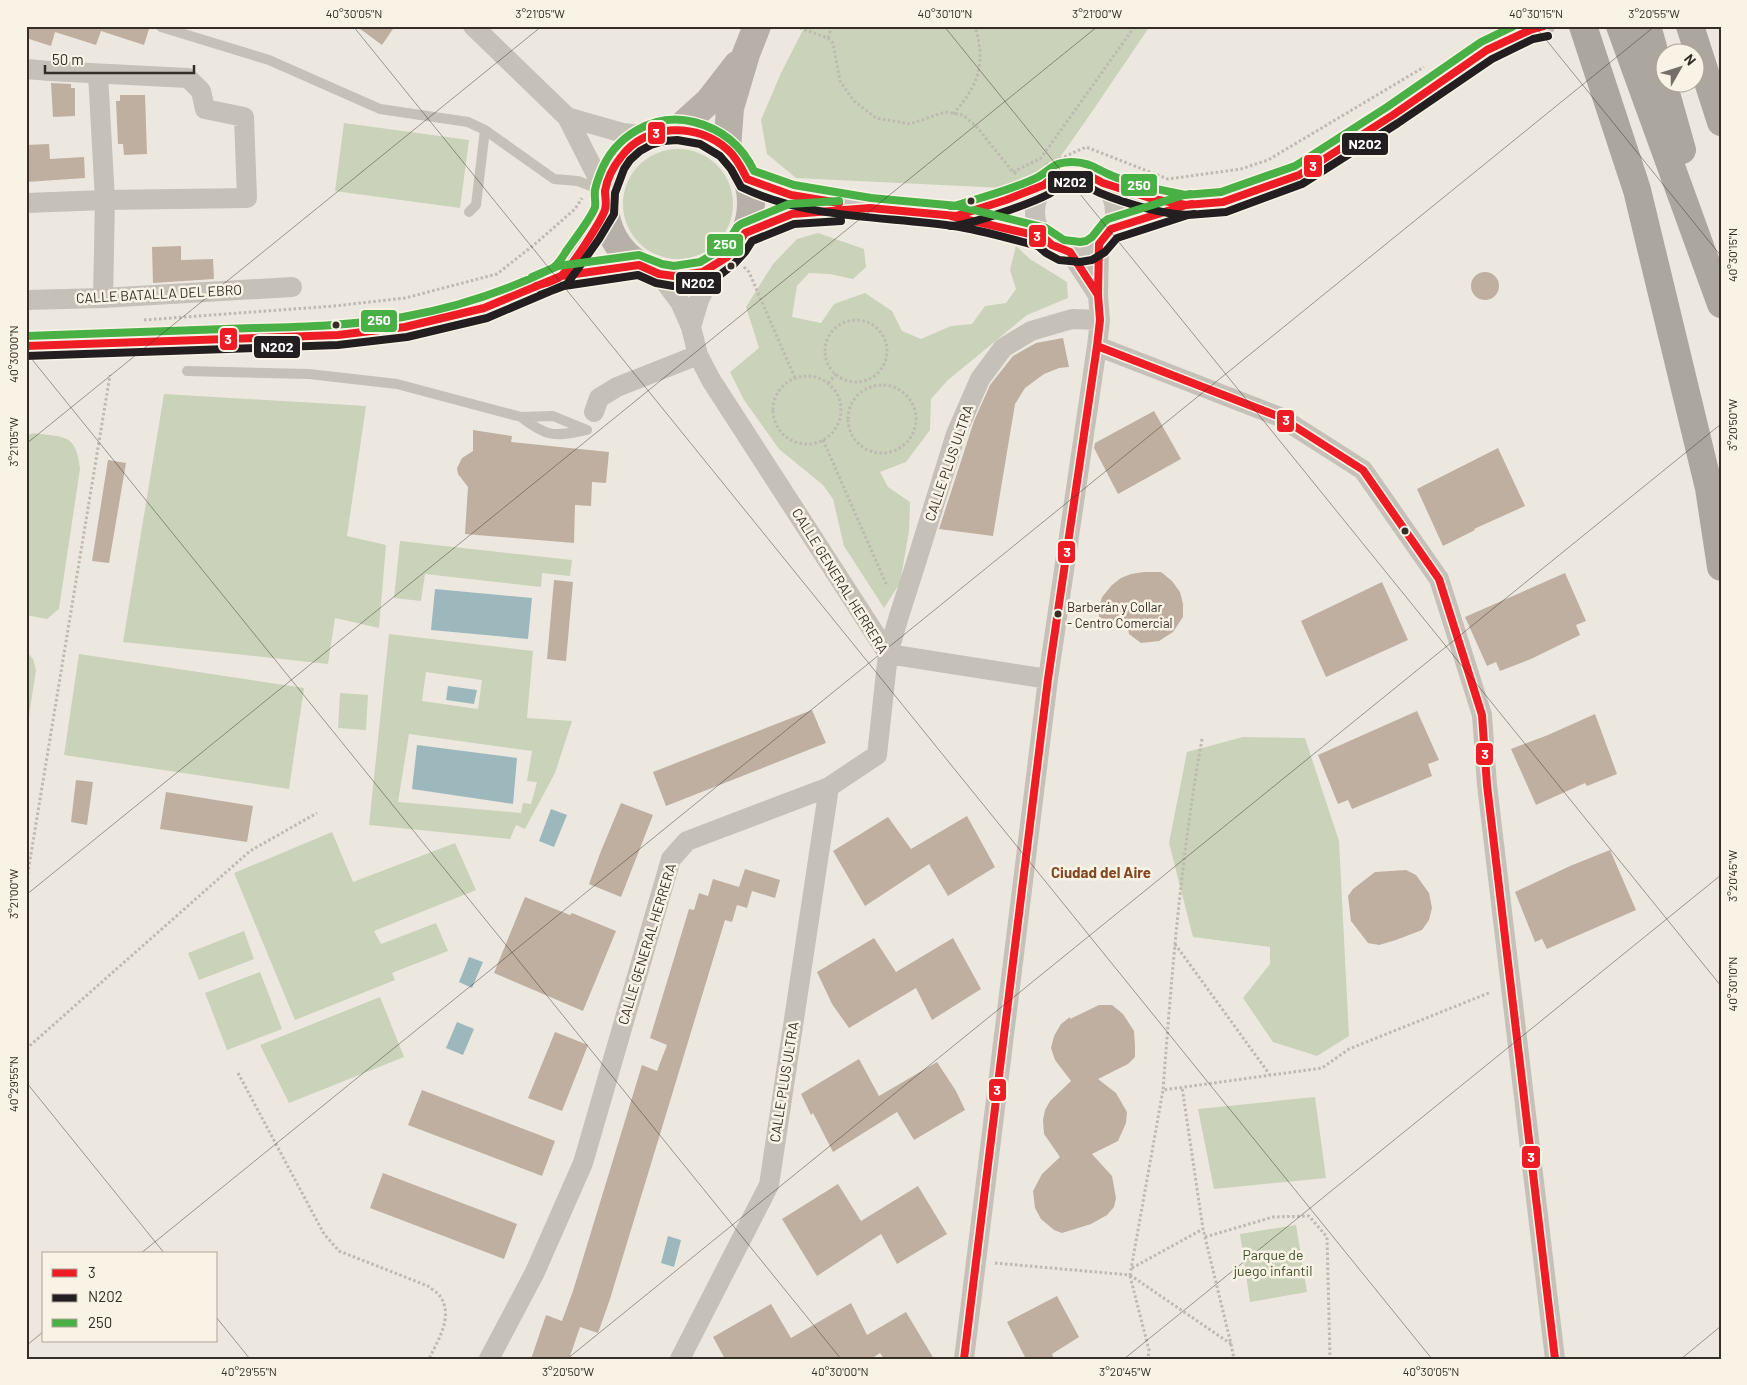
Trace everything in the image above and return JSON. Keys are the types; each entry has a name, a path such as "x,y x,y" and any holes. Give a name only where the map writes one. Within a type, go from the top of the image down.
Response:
{"highway":[{"path":"1583,26 1637,190 1709,488 1721,567"},
{"path":"1620,26 1721,304"},
{"path":"1647,26 1721,285"},
{"path":"1690,26 1721,122"}],"street":[{"path":"472,26 567,117 601,197 608,226 616,241 626,255 649,269 674,276 688,275 716,266 727,257 745,233 750,215 747,179 739,163 727,149 704,135 677,130 662,131 647,136 634,143 615,164 601,197 591,233 561,276"},
{"path":"727,149 730,108 746,54 757,26"},
{"path":"956,216 1006,200 1042,177 1073,172 1089,175 1103,183 1153,198 1186,205 1223,202 1298,175 1393,115 1487,50 1538,28"},
{"path":"677,130 709,101 746,54"},
{"path":"26,69 188,78 201,91 206,109 244,117 247,198 104,200 26,204"},
{"path":"98,74 104,200 103,298"},
{"path":"567,117 622,133 647,136"},
{"path":"1042,177 1035,208 1035,220 1043,237 1052,245 1070,252 1090,250 1105,237 1186,205"},
{"path":"747,179 791,196 870,208 956,216 1043,237"},
{"path":"964,1359 1048,679 1098,346 1100,320 1098,296 1105,237 1114,220 1113,200 1103,183"},
{"path":"745,233 792,214 870,208"},
{"path":"1070,252 1098,296"},
{"path":"691,327 699,300 716,266"},
{"path":"26,346 338,335 405,327 484,308 561,276 649,269"},
{"name":"CALLE GENERAL HERRERA","path":"489,1359 534,1272 583,1163 671,859 687,841 829,787 877,755 888,654 711,380 698,355 691,327 680,302 649,269"},
{"name":"CALLE BATALLA DEL EBRO","path":"26,300 103,298 292,287"},
{"name":"CALLE PLUS ULTRA","path":"888,654 956,434 980,379 1003,348 1031,332 1072,319 1100,320"},
{"path":"1098,346 1280,417 1364,470 1440,579 1482,714 1487,785 1555,1359"},
{"path":"590,421 598,398 617,386 698,355"},
{"path":"888,654 1048,679"},
{"name":"CALLE PLUS ULTRA","path":"680,1359 769,1185 829,787"}],"lane":[{"path":"161,27 269,60 380,109 468,122 484,130 554,179 578,181 601,197"},
{"path":"469,212 476,205 484,130"},
{"path":"187,371 309,374 397,384 521,417 552,416 590,421"},
{"path":"521,417 539,431 562,435 590,421"}],"path":[{"path":"795,26 828,38 833,43 840,81 854,101 876,118 910,124 945,112 963,115 976,126 1013,172 1020,174"},
{"path":"828,38 832,26"},
{"path":"952,114 969,95 977,78 980,64 980,45 975,26"},
{"path":"1013,172 1041,158 1136,26"},
{"path":"1042,177 1086,147 1168,179 1241,169 1268,160 1429,64"},
{"path":"139,320 334,306 405,298 498,274 575,209 601,197"},
{"path":"744,267 749,272 795,378"},
{"path":"861,320 877,327 884,335 887,355 884,365 870,379 850,382 836,374 830,366 825,355 827,341 834,328 847,321 861,320"},
{"path":"828,383 836,374"},
{"path":"26,884 110,375"},
{"path":"809,376 820,378 828,383 837,393 841,403 841,414 838,424 832,433 824,440 813,443 801,443 782,432 776,422 773,411 775,400 780,390 795,378 809,376"},
{"path":"870,379 872,387"},
{"path":"888,386 900,390 914,406 915,428 911,438 904,446 884,453 873,452 855,440 850,430 849,415 857,397 866,389 888,386"},
{"path":"841,414 849,415"},
{"path":"824,440 900,613"},
{"path":"1148,1359 1149,1350 1130,1275 1163,1090 1174,944 1192,796 1202,739"},
{"path":"26,1049 250,851 317,813"},
{"path":"1174,944 1270,1075"},
{"path":"1163,1090 1322,1068 1349,1049 1492,992 1510,978"},
{"path":"238,1073 324,1234 339,1251 428,1286 439,1295 445,1307 445,1322 429,1359"},
{"path":"1182,1087 1203,1229 1234,1359"},
{"path":"1205,1237 1273,1217 1309,1216 1327,1236 1330,1359"},
{"path":"1131,1268 1203,1229"},
{"path":"976,1261 1130,1275 1230,1344"}],"green space":[{"path":"805,26 1150,26 1049,173 1004,188 796,178 767,154 761,120 781,73"},
{"path":"344,123 469,140 460,208 335,191"},
{"path":"678,149 699,153 717,165 729,183 733,204 729,225 717,243 699,255 678,259 657,255 639,243 627,225 623,204 627,183 639,165 657,153"},
{"path":"818,233 864,249 866,267 853,279 830,274 809,273 797,286 792,317 821,323 834,304 865,293 892,311 902,331 921,339 951,326 972,324 985,306 1006,303 1016,289 1010,270 1016,246 1030,259 1067,282 1068,298 1027,315 948,380 931,399 930,430 906,462 880,472 888,487 910,502 909,531 900,583 884,608 844,546 833,499 823,485 779,449 744,400 730,372 759,348 746,307 773,264 797,239"},
{"path":"164,394 366,406 347,536 386,545 379,628 335,618 328,664 123,642"},
{"path":"33,433 67,439 75,448 80,469 59,609 47,619 26,615 26,436"},
{"path":"400,541 572,560 570,576 542,573 541,587 425,574 421,601 394,598"},
{"path":"389,634 533,651 527,718 572,721 555,773 525,829 516,825 510,839 369,825","holes":["426,672 482,680 478,709 422,701","409,734 532,751 527,781 537,782 531,804 523,803 521,813 398,802"]},
{"path":"26,651 33,659 36,670 26,735"},
{"path":"79,654 304,688 289,789 64,755"},
{"path":"340,693 368,695 366,730 338,728"},
{"path":"1243,737 1305,738 1339,841 1349,1036 1317,1056 1273,1042 1243,998 1270,964 1270,947 1193,937 1169,843 1187,752"},
{"path":"332,832 353,882 455,843 476,890 374,931 381,944 436,923 448,951 392,973 395,980 295,1020 234,873"},
{"path":"244,931 254,959 199,980 188,953"},
{"path":"260,972 282,1029 227,1050 205,993"},
{"path":"380,997 404,1057 289,1103 260,1045"},
{"path":"1315,1097 1326,1178 1214,1189 1198,1109"},
{"name":"Parque de juego infantil","path":"1296,1225 1307,1292 1250,1302 1240,1234"}],"water":[{"path":"435,589 532,598 528,639 431,630"},
{"path":"448,686 477,690 474,704 446,700"},
{"path":"417,745 517,758 513,804 412,789"},
{"path":"551,809 567,815 554,847 539,841"},
{"path":"469,957 483,962 472,988 459,982"},
{"path":"457,1022 474,1029 463,1055 446,1048"},
{"path":"668,1236 681,1240 674,1267 661,1263"}],"building":[{"path":"26,26 150,26 144,45 101,31 96,45 55,32 51,46 26,38"},
{"path":"356,26 395,26 382,45"},
{"path":"51,83 71,84 71,88 75,88 75,116 53,117"},
{"path":"120,95 145,95 147,154 124,155 123,144 118,144 116,101 120,101"},
{"path":"49,144 50,159 84,157 85,178 26,182 26,145"},
{"path":"181,246 181,260 213,259 214,279 153,283 152,247"},
{"path":"1485,272 1495,276 1499,286 1495,296 1485,300 1475,296 1471,286 1475,276"},
{"path":"1063,338 1069,367 1059,368 1044,374 1025,388 1015,404 993,536 939,529 974,421 990,385 1013,356 1036,343"},
{"path":"1154,411 1181,459 1118,494 1094,448 1095,443"},
{"path":"473,430 512,436 511,442 609,452 606,483 592,482 591,506 575,505 574,543 465,534 468,487 458,474 457,468 462,458 473,451"},
{"path":"1498,448 1525,506 1474,529 1443,546 1417,489"},
{"path":"108,460 126,463 109,563 92,561"},
{"path":"1144,572 1161,572 1172,581 1180,592 1183,604 1183,617 1173,632 1159,641 1141,643 1129,634 1127,623 1099,620 1099,608 1102,597 1112,585 1121,578"},
{"path":"1565,573 1586,621 1576,625 1580,635 1531,659 1500,671 1496,662 1487,666 1465,617"},
{"path":"554,580 573,582 566,661 547,659"},
{"path":"1382,582 1408,640 1326,677 1301,621"},
{"path":"812,710 826,743 666,806 653,772"},
{"path":"1417,711 1439,760 1428,764 1432,776 1352,809 1348,800 1338,804 1318,755"},
{"path":"1595,714 1617,774 1587,786 1585,783 1536,805 1511,749"},
{"path":"76,780 93,782 87,825 71,822"},
{"path":"166,792 253,806 247,842 160,829"},
{"path":"621,803 653,815 621,897 589,884"},
{"path":"967,816 995,867 948,896 929,864 865,906 833,851 888,817 911,849"},
{"path":"1610,850 1636,910 1547,949 1542,939 1535,942 1515,892 1570,866"},
{"path":"745,869 780,880 775,898 752,891 747,908 737,905 732,922 725,920 598,1333 580,1327 569,1359 531,1359 546,1315 562,1321 573,1291 642,1065 657,1071 667,1045 650,1038 689,909 694,910 699,893 708,896 713,879 739,887"},
{"path":"1406,870 1416,875 1429,893 1432,908 1429,920 1422,930 1396,940 1379,945 1368,943 1351,921 1348,896 1353,889 1375,872"},
{"path":"525,897 616,931 583,1011 494,973"},
{"path":"874,938 896,972 953,938 981,989 932,1020 916,988 849,1028 832,1004 817,972"},
{"path":"1099,1005 1112,1005 1123,1014 1134,1031 1135,1057 1128,1064 1098,1079 1116,1093 1127,1112 1126,1123 1118,1141 1092,1154 1112,1176 1116,1198 1114,1207 1107,1215 1091,1224 1062,1233 1054,1230 1041,1219 1035,1208 1033,1191 1042,1174 1060,1157 1044,1134 1043,1120 1045,1110 1050,1101 1071,1081 1055,1060 1051,1048 1054,1036 1061,1024 1070,1017 1070,1019"},
{"path":"555,1032 588,1045 562,1111 528,1098"},
{"path":"859,1059 879,1096 937,1062 956,1091 965,1110 914,1140 897,1112 833,1152 801,1094"},
{"path":"422,1090 555,1141 542,1176 408,1125"},
{"path":"383,1173 517,1224 504,1259 370,1208"},
{"path":"838,1184 861,1221 918,1186 947,1234 897,1264 881,1234 817,1276 782,1219"},
{"path":"1057,1296 1079,1337 1052,1354 1054,1359 1026,1359 1007,1322"},
{"path":"851,1303 867,1335 906,1312 934,1359 884,1359 880,1353 871,1359 725,1359 713,1337 771,1304 791,1338"}],"transit line":[{"name":"250","path":"26,336 336,325 403,317 478,298 515,285 556,266 593,211 595,190 606,160 625,138 650,124 664,121 694,122 714,129 737,146 754,171 794,185 871,198 958,206 1046,228 1064,240 1086,241 1108,219 1184,195 1221,192 1295,166 1387,107 1481,42 1514,26"},
{"name":"3","path":"964,1359 1048,679 1097,346 1100,320 1098,295 1099,244 1111,229 1186,205 1223,202 1299,175 1393,115 1487,50 1530,30 1544,26"},
{"name":"N202","path":"26,356 338,345 407,337 487,318 567,284 614,214 615,193 624,169 630,160 640,151 664,141 677,140 700,144 720,156 731,169 741,187 792,205 846,215 964,228 1038,246 1059,260 1080,262 1092,260 1105,252 1117,238 1188,215 1226,212 1302,184 1398,123 1492,59 1533,39 1548,36"},
{"name":"3","path":"536,286 552,281 566,271 592,234 605,210 605,191 615,165 632,146 658,132 673,130 702,134 728,150 739,164 747,179 791,195 839,203"},
{"name":"250","path":"950,206 975,200 1019,185 1066,162 1087,164 1117,178 1146,187 1186,195 1190,194"},
{"name":"3","path":"26,346 338,335 405,327 484,308 561,276 639,265 659,274 674,276 703,272 727,257 745,233 792,214 870,208 956,216 1006,200 1044,185 1062,173 1084,173 1103,183 1153,199 1186,205 1192,204"},
{"name":"N202","path":"950,226 971,222 1015,208 1041,198 1068,182 1080,183 1109,197 1133,205 1173,214 1194,214"},
{"name":"250","path":"532,277 558,266 639,255 662,264 674,266 700,262 720,250 741,224 789,204 839,201"},
{"name":"3","path":"951,216 1043,237 1052,245 1070,252 1098,295"},
{"name":"N202","path":"540,295 564,286 638,275 656,283 673,286 705,282 721,274 734,264 752,241 794,224 841,221"},
{"name":"3","path":"1097,346 1280,417 1363,470 1439,579 1482,715 1487,785 1555,1359"}],"place":[{"name":"Barberán y Collar - Centro Comercial","path":"1058,614"}],"district":[{"name":"Ciudad del Aire","path":"1101,873"}]}
